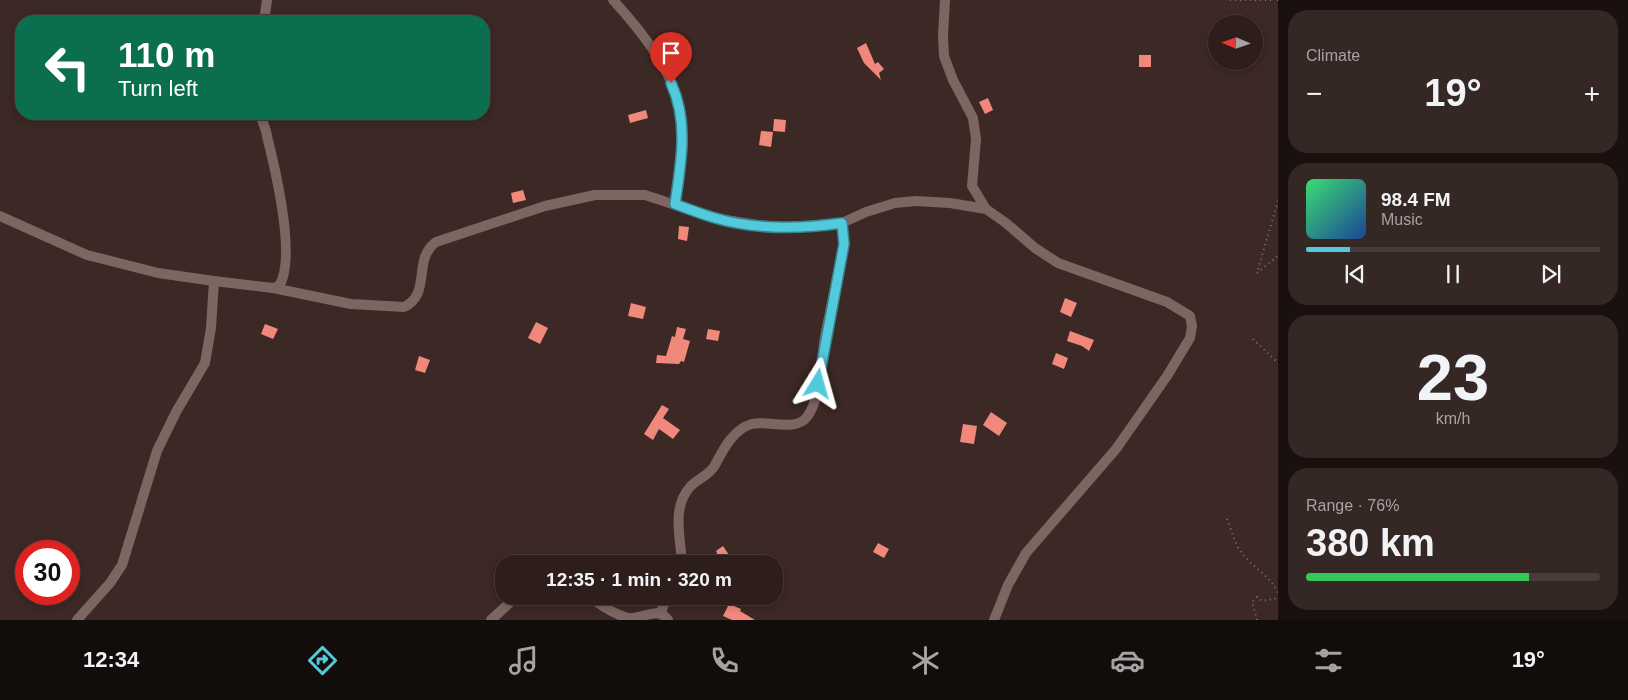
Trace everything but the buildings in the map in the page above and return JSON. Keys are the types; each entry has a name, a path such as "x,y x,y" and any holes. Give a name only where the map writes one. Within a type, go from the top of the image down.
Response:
{"street":[{"path":"265,15 267,0"},
{"path":"613,0 650,46 678,99 682,124 682,140 675,204"},
{"path":"945,0 944,56 950,73 973,118 976,139 972,186 986,209 1006,223 1035,248 1058,263 1167,302 1190,316 1192,326 1190,338 1168,376 1116,449 1026,553 1008,586 994,620"},
{"path":"262,120 273,159 286,248 284,275 279,286 273,288"},
{"path":"0,216 29,227 66,247 87,255 158,273 273,288 351,304 404,307 412,304 416,297 424,254 436,242 578,197 616,193 637,194 675,204 718,219 756,226 808,227 842,223 880,207 902,203 933,202 986,209"},
{"path":"681,555 678,520 683,498 691,486 712,470 723,448 742,429 751,424 798,423 806,418 811,410 818,384 844,244 842,223"},
{"path":"77,620 122,565 157,451 176,412 205,363 214,281"},
{"path":"491,620 507,605"},
{"path":"604,605 630,618 664,616"}],"path":[{"path":"1230,0 1277,0"},
{"path":"1278,201 1257,272 1278,256"},
{"path":"1252,339 1278,362"},
{"path":"1227,519 1239,550 1264,573 1278,593"},
{"path":"1257,620 1252,602 1258,597 1262,602 1278,598"}],"route":[{"path":"671,83 678,99 682,124 681,158 675,204 718,219 756,226 779,228 808,227 842,223 844,244 828,320 818,384"}]}
